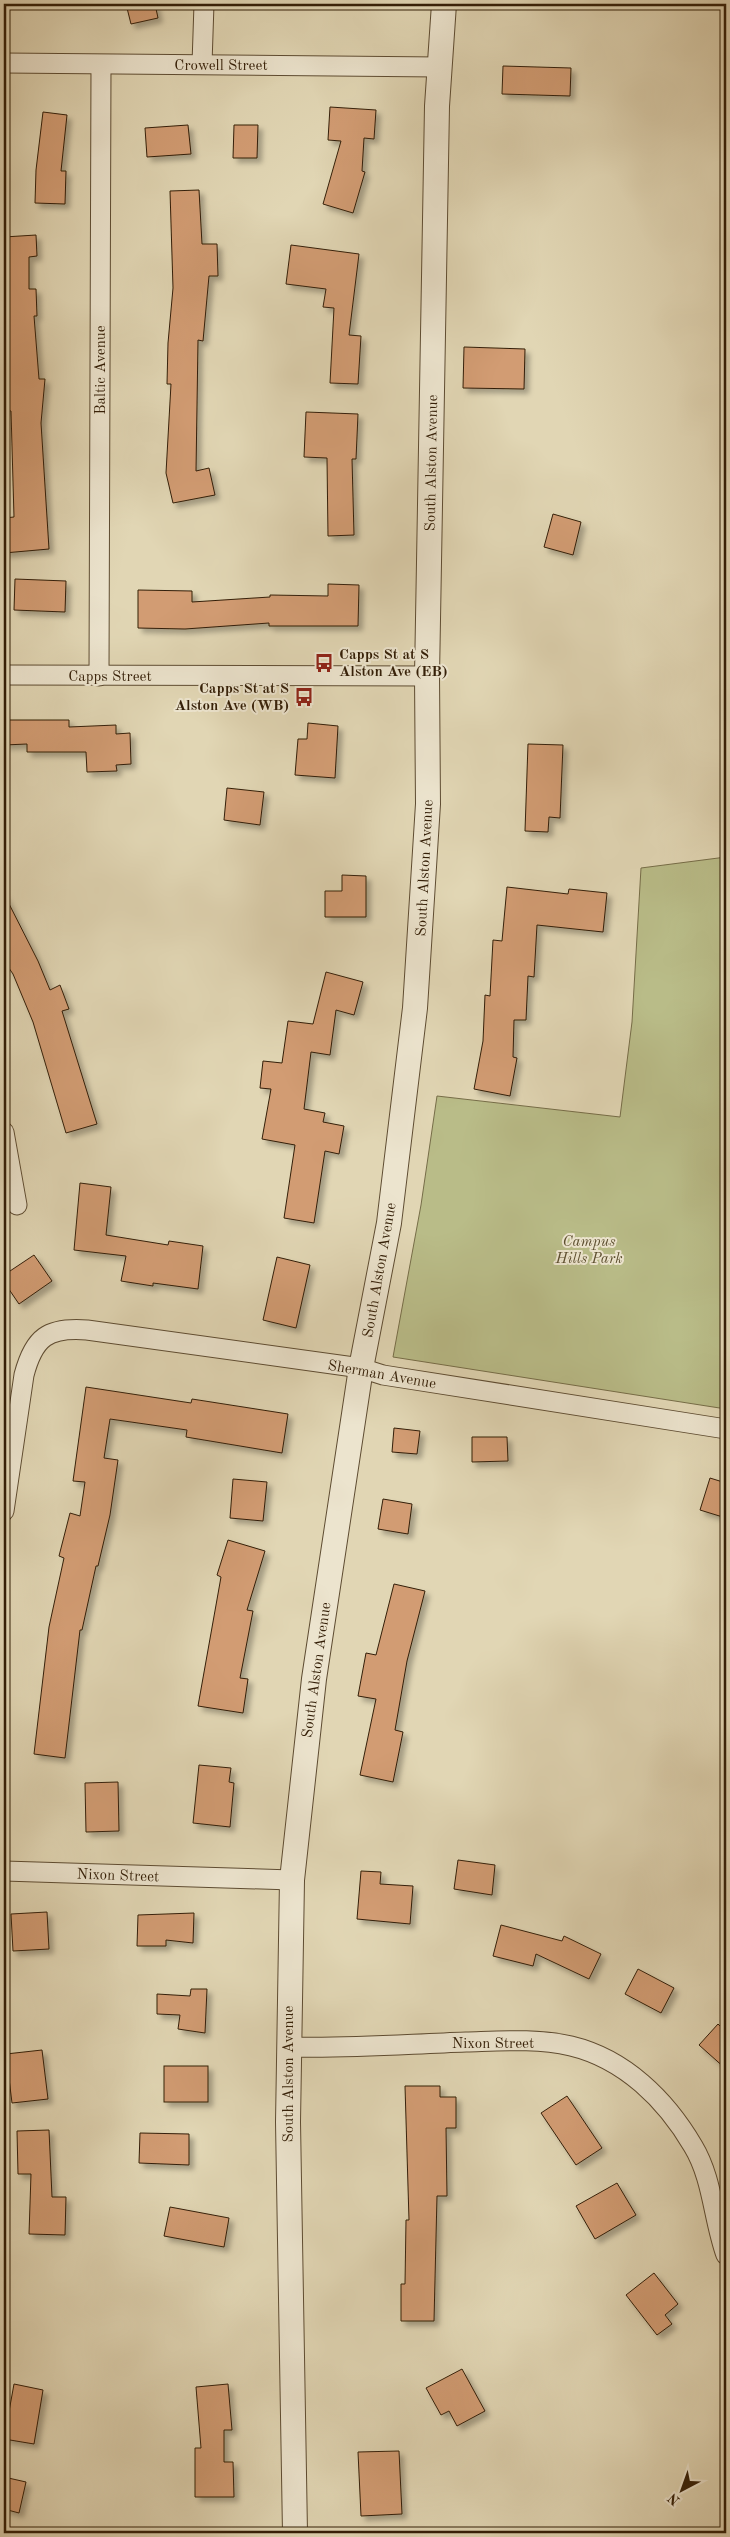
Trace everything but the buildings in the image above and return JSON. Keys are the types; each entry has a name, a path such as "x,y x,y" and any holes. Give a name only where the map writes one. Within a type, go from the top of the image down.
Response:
{"street":[{"path":"202,64 204,4"},
{"name":"South Alston Avenue","path":"295,2533 288,2047 292,1880 305,1743 361,1368 389,1223 411,1055 428,813 427,676 439,67 444,4"},
{"name":"Crowell Street","path":"4,63 439,67"},
{"name":"Baltic Avenue","path":"98,676 101,65"},
{"name":"Capps Street","path":"4,675 427,676"},
{"path":"4,1132 7,1172 17,1205"},
{"name":"Sherman Avenue","path":"4,1511 24,1375 30,1354 39,1340 57,1330 87,1330 361,1368 383,1375 726,1430"},
{"name":"Nixon Street","path":"4,1871 292,1880"},
{"name":"Nixon Street","path":"288,2047 519,2040 571,2046 621,2068 635,2076 654,2093 693,2146 708,2185 726,2254"}],"green space":[{"name":"Campus Hills Park","path":"726,857 726,1409 393,1357 421,1205 437,1096 620,1117 632,1022 641,868"}],"place":[{"name":"Capps St at S Alston Ave (EB)","path":"324,663"},
{"name":"Capps St at S Alston Ave (WB)","path":"304,697"}]}
